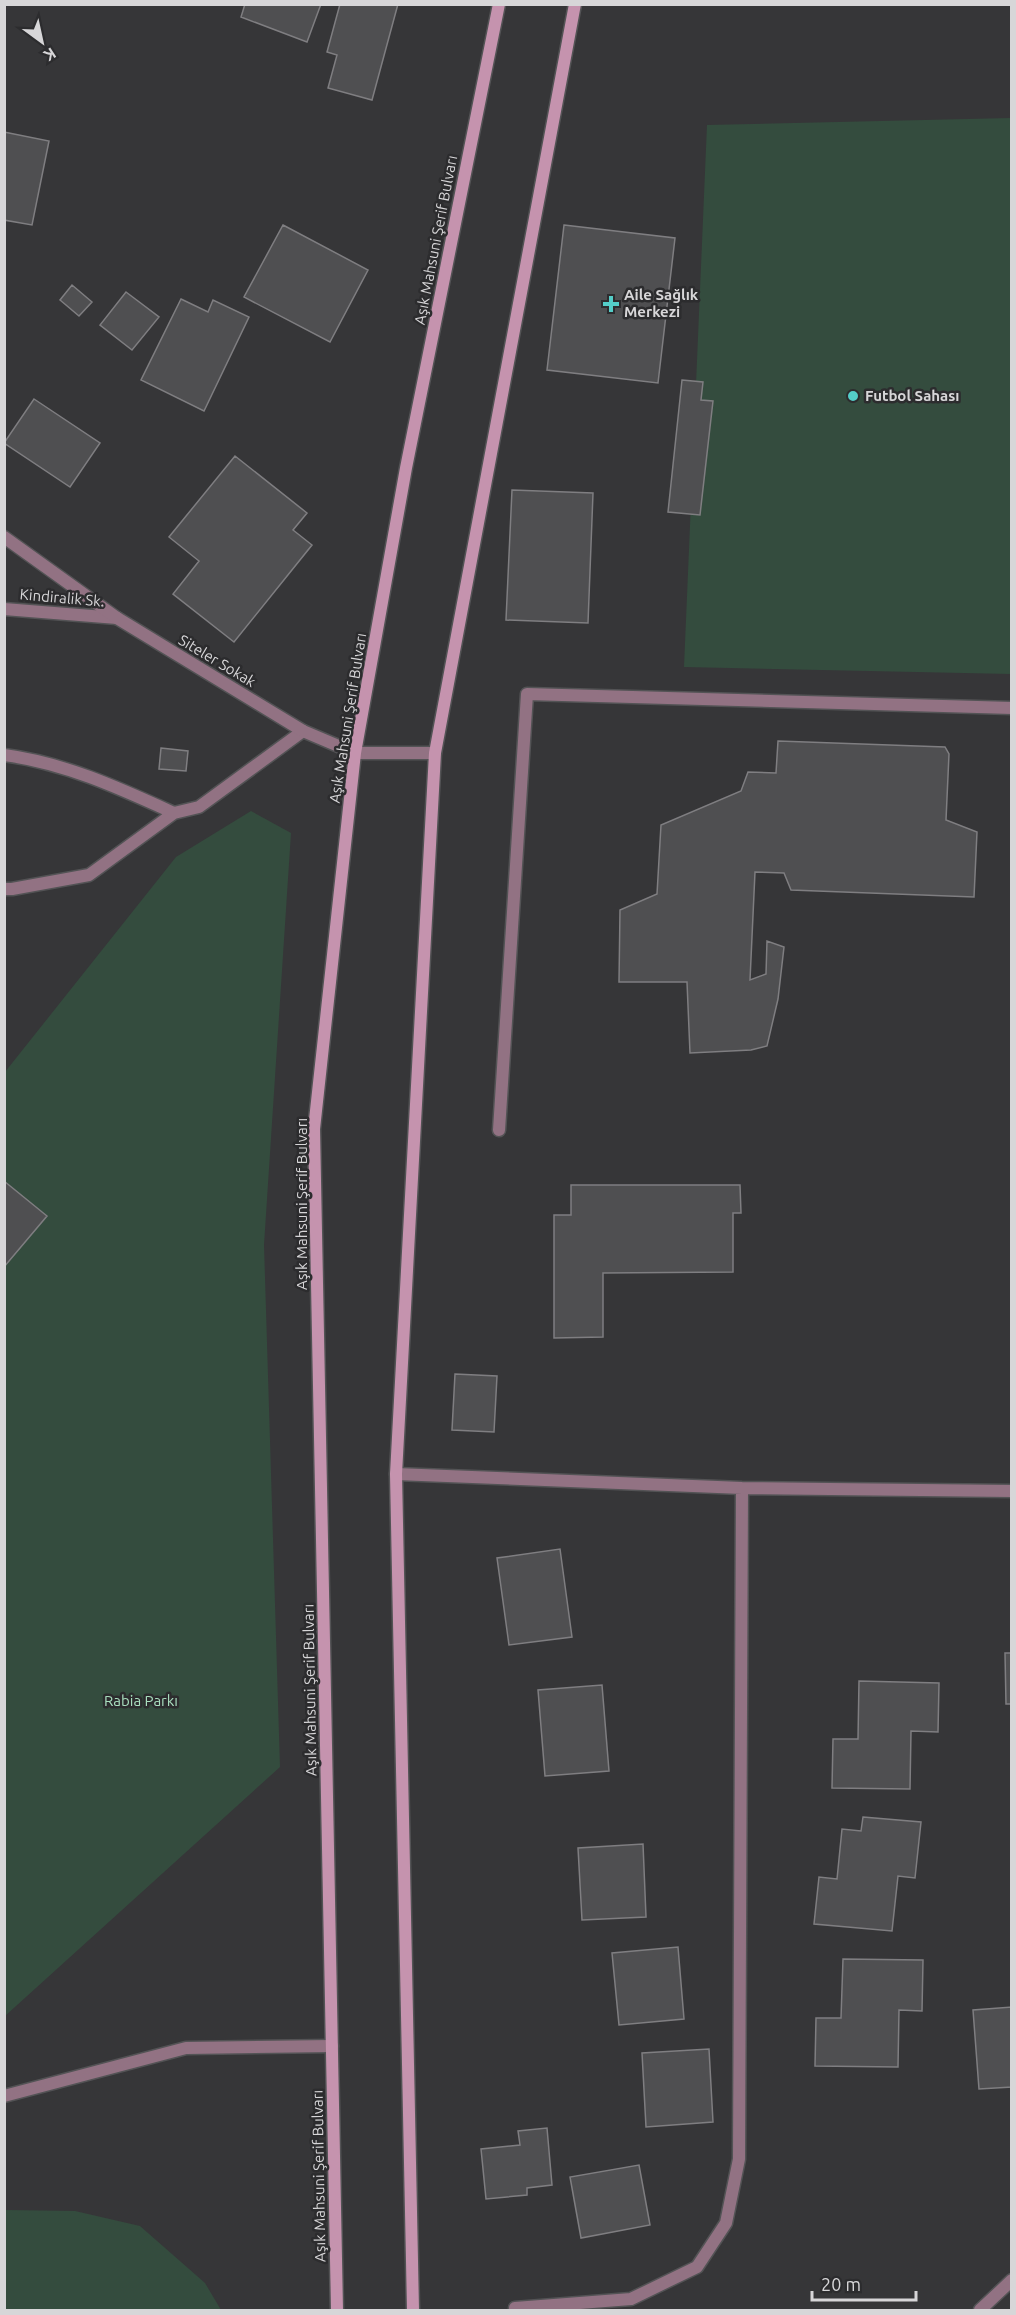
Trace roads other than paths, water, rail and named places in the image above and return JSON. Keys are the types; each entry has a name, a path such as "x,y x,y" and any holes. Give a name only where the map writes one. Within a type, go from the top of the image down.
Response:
{"main road":[{"name":"Aşık Mahsuni Şerif Bulvarı","path":"337,2310 314,1129 355,753 408,457 499,4"},
{"path":"414,2310 396,1474 435,753 575,4"}],"street":[{"name":"Siteler Sokak","path":"4,537 117,618 303,731 355,753 435,753"},
{"name":"Kindiralik Sk.","path":"4,609 117,618"},
{"path":"499,1130 527,694 1011,708"},
{"path":"4,889 89,875 174,813 199,807 303,731"},
{"path":"4,755 33,759 105,782 174,813"},
{"path":"396,1474 742,1488 1011,1491"},
{"path":"515,2308 631,2299 697,2267 726,2223 739,2159 742,1488"},
{"path":"4,2096 186,2048 332,2046"},
{"path":"980,2310 1011,2280"}],"place":[{"name":"Aile Sağlık Merkezi","path":"611,304"},
{"name":"Futbol Sahası","path":"853,396"}],"park label":[{"name":"Rabia Parkı","path":"141,1701"}]}
